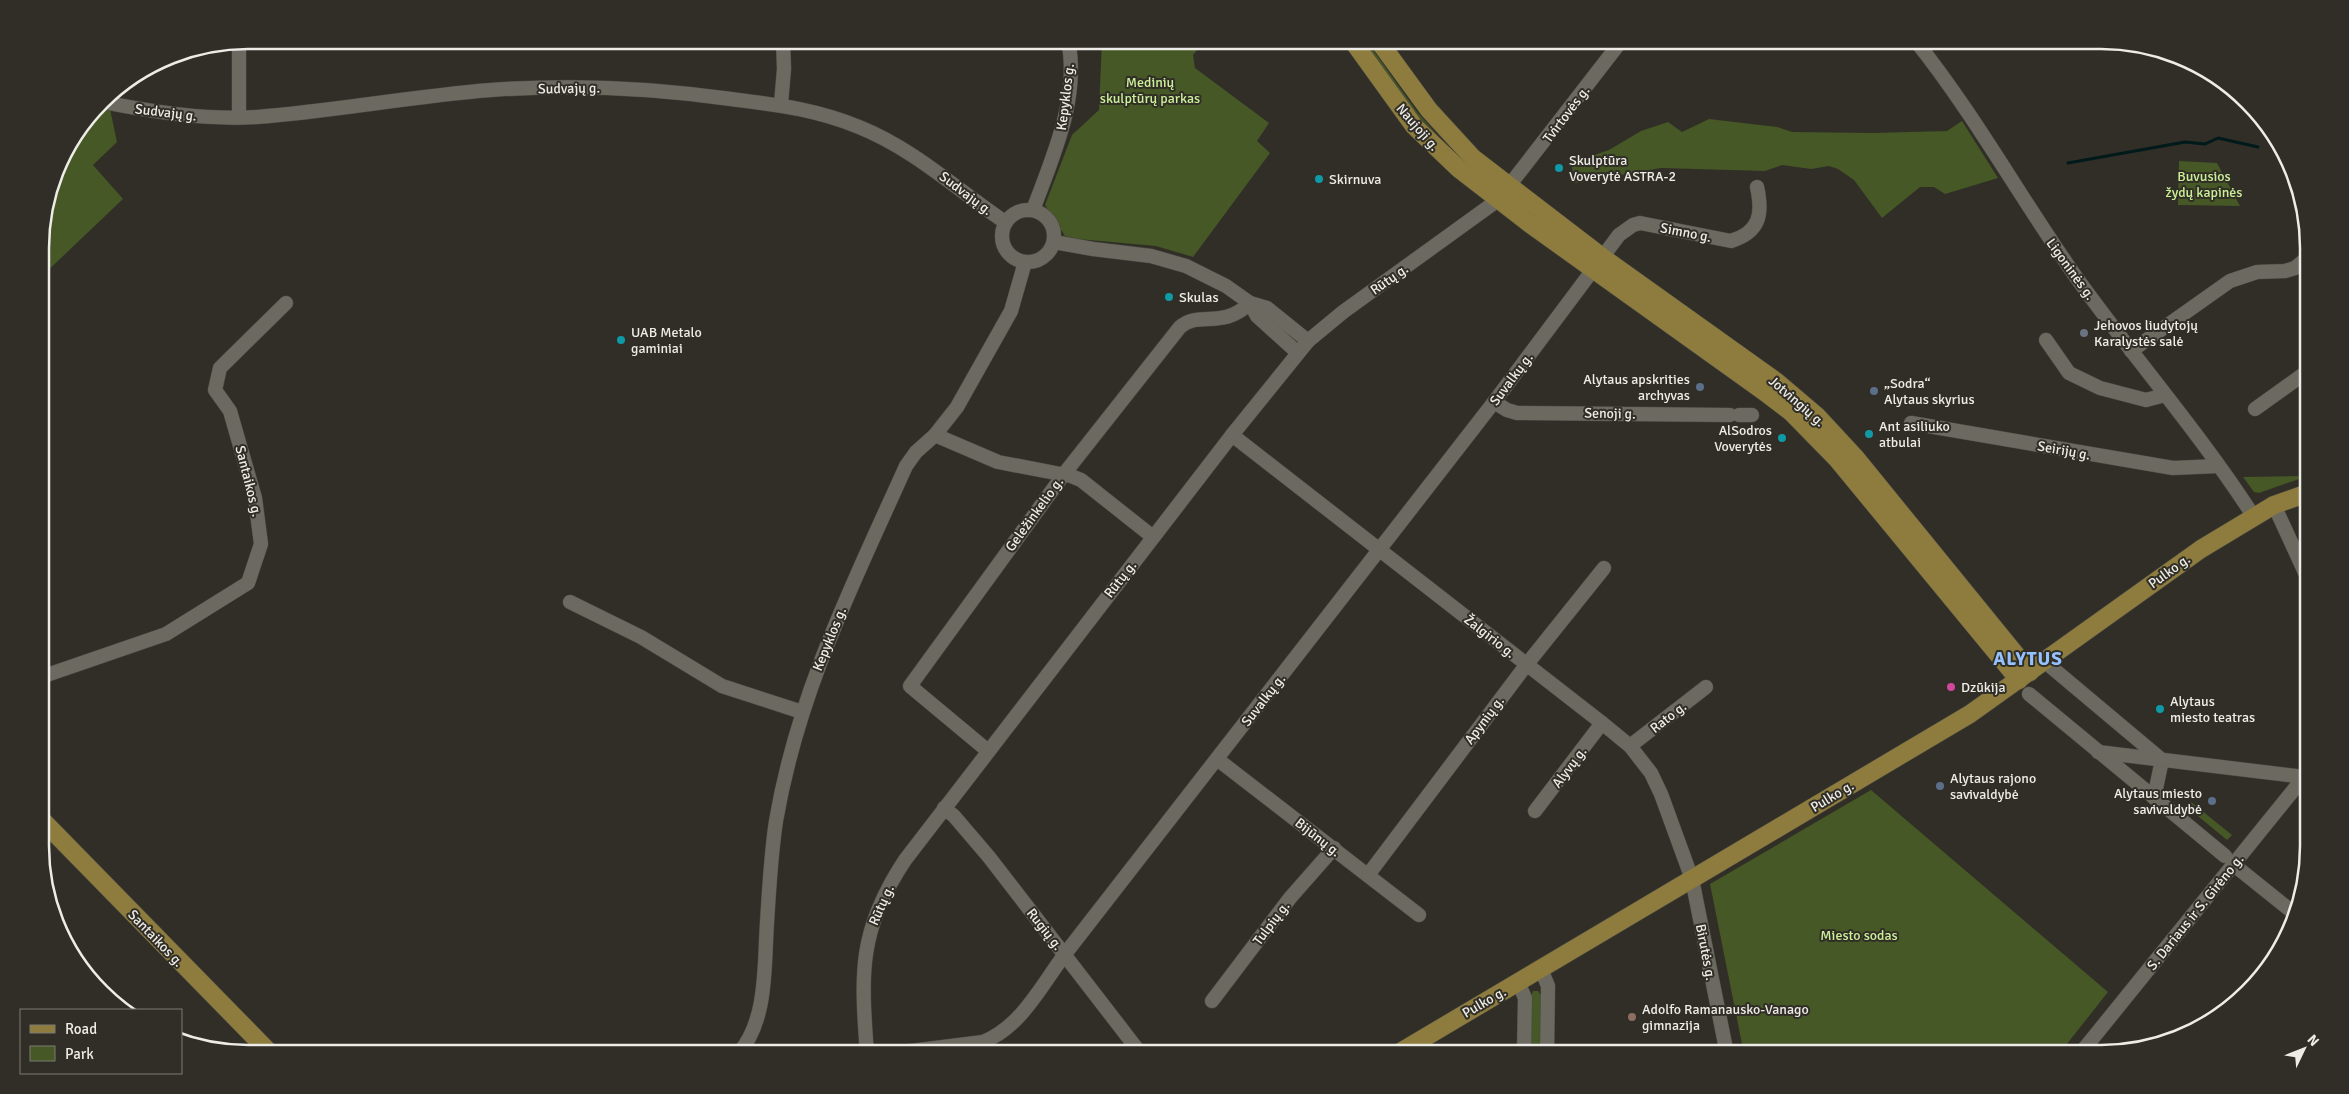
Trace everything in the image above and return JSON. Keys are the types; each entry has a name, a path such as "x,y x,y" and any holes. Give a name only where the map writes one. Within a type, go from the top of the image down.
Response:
{"main road":[{"name":"Naujoji g.","path":"1358,49 1414,126 1459,169 1504,193"},
{"name":"Naujoji g.","path":"1385,49 1429,110 1504,193"},
{"name":"Jotvingių g.","path":"1504,193 1791,412 1911,536 2026,682"},
{"name":"Pulko g.","path":"1411,1045 2026,682 2200,548 2274,505 2300,495"},
{"name":"Santaikos g.","path":"49,827 262,1045"}],"street":[{"path":"239,49 239,117"},
{"path":"781,104 782,49"},
{"name":"Kepyklos g.","path":"1033,210 1063,128 1070,75 1069,49"},
{"name":"Tvirtovės g.","path":"1504,193 1615,49"},
{"name":"Ligoninės g.","path":"1922,49 1970,114 2036,221 2254,517"},
{"name":"Sudvajų g.","path":"111,103 172,114 239,117 493,90 604,88 711,96 781,104 832,117 888,140 931,166 1005,222"},
{"name":"Simno g.","path":"1598,263 1620,235 1633,225 1640,223 1731,241 1739,238 1748,232 1760,216 1761,204 1757,187"},
{"name":"Rūtų g.","path":"866,1045 863,999 864,971 870,927 893,877 944,808 1232,435 1308,341 1343,312 1504,193"},
{"path":"1033,210 1040,212 1050,222 1053,228 1054,242 1046,255 1032,262 1025,262 1011,256 1002,244 1001,236 1005,222 1014,213 1033,210"},
{"path":"1054,242 1168,260 1216,280 1250,303 1266,308 1308,341"},
{"name":"Kepyklos g.","path":"743,1045 756,1024 760,1001 776,822 802,712 831,631 906,466 916,452 934,435 957,407 1011,310 1025,262"},
{"name":"Suvalkų g.","path":"966,1045 996,1037 1015,1022 1065,954 1494,402 1598,263"},
{"path":"2131,351 2230,281 2257,272 2285,271 2295,268 2300,264"},
{"name":"Santaikos g.","path":"49,674 166,634 248,583 261,544 253,488 230,411 215,390 220,368 286,303"},
{"path":"1250,303 1257,316 1298,353"},
{"name":"Geležinkelio g.","path":"988,751 910,686 1064,474 1180,327 1191,321 1223,319 1232,316 1250,303"},
{"path":"2046,340 2069,374 2092,385 2146,400 2165,395"},
{"path":"2255,410 2300,377"},
{"name":"Senoji g.","path":"1494,402 1507,410 1517,412 1740,415"},
{"name":"Seirijų g.","path":"1911,423 2174,468 2218,466"},
{"path":"934,435 998,462 1064,474 1080,480 1153,537"},
{"name":"Žalgirio g.","path":"1232,435 1630,746 1651,773 1661,794 1692,879"},
{"path":"2274,505 2300,562"},
{"name":"Apynių g.","path":"1368,875 1526,664 1604,568"},
{"path":"570,602 641,637 722,686 802,712"},
{"path":"2050,666 2162,760"},
{"path":"2026,682 2098,752 2290,910"},
{"name":"Rato g.","path":"1630,746 1706,687"},
{"name":"Alyvų g.","path":"1536,811 1602,723"},
{"path":"2098,752 2300,773"},
{"name":"Bijūnų g.","path":"1217,759 1418,915"},
{"path":"2154,798 2162,760"},
{"name":"S. Dariaus ir S. Girėno g.","path":"2087,1045 2229,860 2300,781"},
{"name":"Rugių g.","path":"944,808 954,816 989,857 1134,1045"},
{"name":"Tulpių g.","path":"1212,1001 1290,898 1334,848"},
{"name":"Birutės g.","path":"1692,879 1724,1045"},
{"path":"1541,969 1548,986 1547,1045"},
{"path":"1518,982 1525,998 1524,1045"}],"green space":[{"name":"Medinių skulptūrų parkas","path":"1102,49 1198,49 1193,55 1195,68 1269,123 1257,141 1270,153 1193,257 1156,246 1078,239 1065,236 1045,205 1072,135 1099,110"},
{"path":"1369,49 1372,49 1417,112 1445,144 1419,117"},
{"path":"106,108 110,109 117,142 93,165 123,199 49,269 50,222 59,184 75,148"},
{"path":"1709,119 1777,127 1792,132 1873,133 1947,131 1962,121 1998,178 1945,194 1934,187 1920,187 1882,218 1854,180 1838,169 1829,166 1811,169 1782,165 1765,171 1661,168 1575,183 1571,163 1609,150 1641,131 1668,122 1682,132"},
{"name":"Buvusios žydų kapinės","path":"2179,161 2217,163 2240,206 2178,205"},
{"path":"2298,476 2299,479 2259,493 2254,492 2243,477"},
{"name":"Miesto sodas","path":"1871,790 2108,992 2066,1045 1742,1045 1710,884"},
{"path":"2191,802 2232,835 2227,840 2187,807"},
{"path":"1533,991 1538,991 1542,997 1541,1045 1530,1045 1531,996"}],"waterway":[{"path":"2068,163 2185,142 2205,144 2218,138 2258,147"}],"place":[{"name":"Skulptūra Voverytė ASTRA-2","path":"1559,168"},
{"name":"Skirnuva","path":"1319,179"},
{"name":"Skulas","path":"1169,297"},
{"name":"Jehovos liudytojų Karalystės salė","path":"2084,333"},
{"name":"UAB Metalo gaminiai","path":"621,340"},
{"name":"Alytaus apskrities archyvas","path":"1700,387"},
{"name":"„Sodra“ Alytaus skyrius","path":"1874,391"},
{"name":"Ant asiliuko atbulai","path":"1869,434"},
{"name":"AlSodros Voverytės","path":"1782,438"},
{"name":"Dzūkija","path":"1951,687"},
{"name":"Alytaus miesto teatras","path":"2160,709"},
{"name":"Alytaus rajono savivaldybė","path":"1940,786"},
{"name":"Alytaus miesto savivaldybė","path":"2212,801"},
{"name":"Adolfo Ramanausko-Vanago gimnazija","path":"1632,1017"}],"district":[{"name":"ALYTUS","path":"2028,658"}]}
